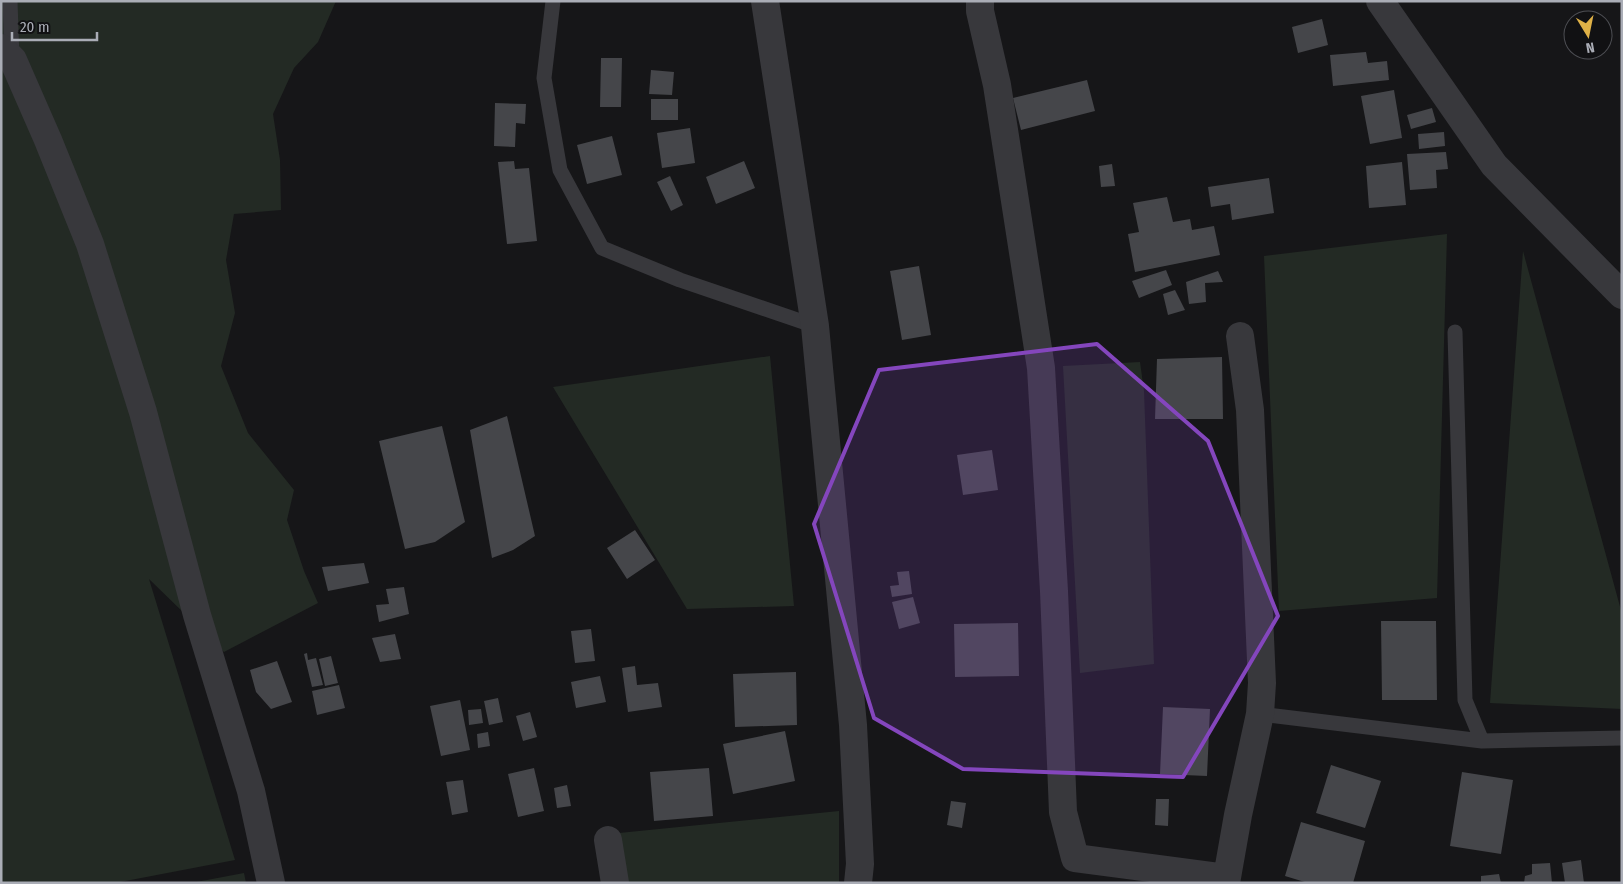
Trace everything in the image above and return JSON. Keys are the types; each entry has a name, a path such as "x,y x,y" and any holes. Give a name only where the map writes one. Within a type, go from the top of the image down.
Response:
{"street":[{"path":"765,1 815,326 853,725 860,864 858,883"},
{"path":"980,1 980,11 997,85 1041,368 1054,591 1063,812 1075,858 1226,881 1260,714 1262,683 1250,410 1240,336"},
{"path":"1380,1 1494,165 1622,295"},
{"path":"7,54 48,140 90,244 131,374 197,615 251,791 271,883"},
{"path":"608,840 615,883"}],"lane":[{"path":"7,54 10,1"},
{"path":"553,1 544,78 560,170 602,248 680,280 815,326"},
{"path":"1455,332 1465,700 1482,741"},
{"path":"1260,714 1482,741 1622,738"}],"highlighted area":[{"path":"1097,344 1208,441 1278,616 1183,777 963,769 874,718 814,524 879,370"}],"shaded area":[{"path":"1,1 336,1 318,42 294,68 273,114 280,160 281,210 234,214 226,260 235,313 221,366 248,433 294,490 287,520 304,571 318,603 224,652 149,579 235,860 115,883 1,883"},
{"path":"1447,234 1437,598 1279,611 1264,256"},
{"path":"1523,251 1622,614 1622,709 1490,703"},
{"path":"770,356 794,606 687,609 553,387"},
{"path":"1140,362 1144,391 1154,664 1080,673 1063,366"},
{"path":"839,811 839,883 627,883 619,833"},
{"path":"244,873 246,883 191,883"}],"building":[{"path":"1322,19 1328,45 1298,53 1292,27"},
{"path":"1366,52 1368,63 1387,61 1389,80 1333,86 1330,55"},
{"path":"601,58 622,58 621,107 600,107"},
{"path":"651,70 674,72 672,95 649,94"},
{"path":"1087,80 1095,111 1021,130 1013,98"},
{"path":"1394,90 1402,138 1370,144 1361,96"},
{"path":"651,99 678,99 678,120 651,120"},
{"path":"495,103 526,104 525,124 516,123 515,147 494,146"},
{"path":"1432,108 1436,122 1411,129 1407,115"},
{"path":"690,128 695,163 662,168 657,133"},
{"path":"1444,132 1445,146 1419,149 1418,134"},
{"path":"612,136 622,175 587,184 577,145"},
{"path":"1446,152 1448,169 1436,170 1437,188 1410,190 1407,154"},
{"path":"514,161 515,169 529,168 537,241 507,244 498,162"},
{"path":"744,161 755,188 716,204 706,177"},
{"path":"1402,162 1406,205 1369,208 1366,166"},
{"path":"1112,164 1115,186 1101,187 1099,166"},
{"path":"670,176 683,205 671,211 657,182"},
{"path":"1269,178 1274,213 1232,220 1230,204 1211,207 1208,187"},
{"path":"1167,197 1173,222 1190,219 1192,230 1214,226 1220,255 1135,272 1128,234 1139,232 1133,203"},
{"path":"919,266 931,335 902,340 890,271"},
{"path":"1166,270 1172,285 1139,298 1132,281"},
{"path":"1218,271 1223,282 1205,283 1206,302 1189,304 1186,282"},
{"path":"1175,290 1185,310 1168,315 1163,294"},
{"path":"1222,357 1223,419 1155,419 1157,359"},
{"path":"507,416 535,536 513,550 492,558 470,430"},
{"path":"442,426 465,522 435,542 405,549 379,441"},
{"path":"992,450 998,490 963,495 957,455"},
{"path":"635,530 655,560 627,579 607,548"},
{"path":"364,563 369,583 328,591 322,567"},
{"path":"909,571 912,594 892,597 890,586 899,585 897,572"},
{"path":"404,587 409,614 379,622 376,605 389,604 386,589"},
{"path":"913,597 920,623 899,629 892,602"},
{"path":"1381,621 1436,621 1437,700 1382,700"},
{"path":"1018,623 1019,676 955,677 954,624"},
{"path":"591,629 595,661 575,663 571,631"},
{"path":"395,634 401,659 380,662 372,638"},
{"path":"307,653 308,660 316,658 323,685 312,687 304,654"},
{"path":"331,656 338,683 325,686 319,659"},
{"path":"277,661 292,702 271,709 256,692 250,670"},
{"path":"635,666 637,685 658,683 662,707 628,712 622,668"},
{"path":"796,672 797,725 735,727 733,674"},
{"path":"600,676 606,702 576,708 571,682"},
{"path":"339,685 345,708 317,715 312,691"},
{"path":"498,698 503,722 489,725 484,701"},
{"path":"460,700 470,750 441,756 430,706"},
{"path":"1163,707 1210,709 1207,776 1160,774"},
{"path":"481,709 483,723 469,725 468,710"},
{"path":"530,712 537,737 523,741 516,716"},
{"path":"785,731 795,781 733,794 723,744"},
{"path":"488,732 490,746 478,748 477,734"},
{"path":"1331,765 1381,781 1365,828 1316,813"},
{"path":"534,768 544,811 518,817 508,774"},
{"path":"709,768 713,816 654,821 650,772"},
{"path":"1462,772 1513,780 1501,854 1450,846"},
{"path":"463,780 468,812 452,815 446,782"},
{"path":"567,785 571,806 557,808 554,788"},
{"path":"1156,799 1169,799 1168,826 1155,825"},
{"path":"951,801 966,803 962,828 947,825"},
{"path":"1301,822 1365,841 1353,883 1308,883 1285,876"},
{"path":"1581,860 1584,883 1565,883 1562,863"},
{"path":"1550,863 1552,883 1524,883 1525,876 1532,874 1532,864"},
{"path":"1499,874 1501,883 1481,883 1481,876"}]}
